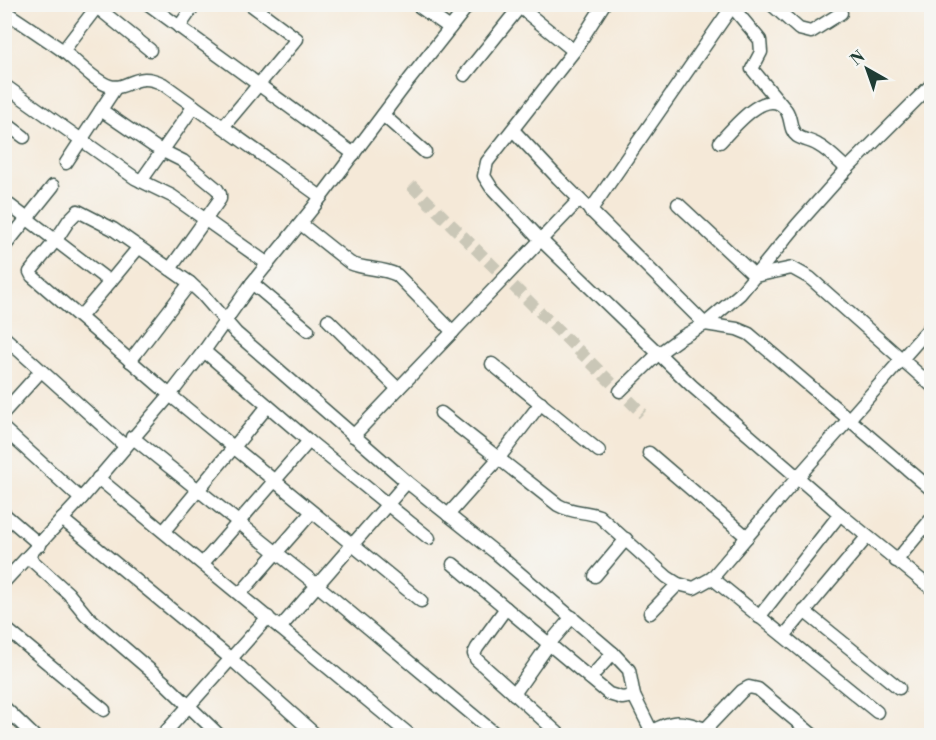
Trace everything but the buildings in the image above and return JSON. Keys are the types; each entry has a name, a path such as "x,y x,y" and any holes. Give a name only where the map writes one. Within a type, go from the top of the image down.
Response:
{"street":[{"path":"148,4 354,154"},
{"path":"179,27 195,4"},
{"path":"223,127 297,39 250,4"},
{"path":"416,4 450,28"},
{"path":"4,582 81,499 170,395 252,283 301,224 469,4"},
{"path":"604,4 574,51 487,162 484,176 491,187 541,240 658,354 797,478 932,589"},
{"path":"730,4 760,40 761,52 752,69 789,116 794,133 818,145 847,169"},
{"path":"590,211 729,11 730,4"},
{"path":"771,4 799,29 811,32 841,13"},
{"path":"465,75 519,5 574,51"},
{"path":"63,51 96,6 150,50"},
{"path":"7,11 103,83 116,87"},
{"path":"66,163 116,87 139,79 151,79 163,84 321,196"},
{"path":"620,391 658,354 724,310 847,169 932,84"},
{"path":"4,85 141,181 160,189 268,264"},
{"path":"720,142 755,108 768,102 781,104"},
{"path":"141,181 194,106"},
{"path":"100,110 183,160 220,194 220,199 170,269"},
{"path":"383,115 425,152"},
{"path":"4,122 24,137"},
{"path":"513,130 579,200 705,324 737,329 749,334 932,490"},
{"path":"4,246 53,186"},
{"path":"353,436 579,200"},
{"path":"4,201 110,282"},
{"path":"678,204 755,276"},
{"path":"421,601 170,395 32,276 30,272 78,211 113,229 190,283 226,321 353,436 614,653 629,670 634,696 650,734 675,721 682,721 702,732 742,691 749,687 758,688 814,735"},
{"path":"301,224 350,263 358,267 387,270 397,275 453,332"},
{"path":"80,317 139,247"},
{"path":"755,276 781,269 792,268 799,271 810,278 932,386"},
{"path":"130,361 190,283"},
{"path":"252,283 308,330"},
{"path":"328,320 398,389"},
{"path":"441,413 558,505 568,511 592,513 599,516 678,584 694,588 712,578 932,325"},
{"path":"4,337 41,371 129,442 239,522 498,735"},
{"path":"204,351 309,441 429,538"},
{"path":"492,364 599,451"},
{"path":"4,412 41,371"},
{"path":"448,515 498,459 541,403"},
{"path":"164,531 268,406"},
{"path":"4,429 81,499"},
{"path":"203,563 309,441"},
{"path":"650,453 747,537"},
{"path":"98,478 411,735"},
{"path":"280,628 407,482"},
{"path":"240,594 312,512"},
{"path":"4,514 40,545"},
{"path":"759,617 840,514"},
{"path":"896,561 932,518"},
{"path":"62,519 230,658 317,735"},
{"path":"784,636 867,537"},
{"path":"595,576 626,538"},
{"path":"28,557 68,593 86,615 165,683 220,735"},
{"path":"453,564 616,698 634,696"},
{"path":"712,578 877,712"},
{"path":"650,613 678,584"},
{"path":"506,608 474,654 479,663 561,735"},
{"path":"804,611 899,688"},
{"path":"162,735 268,617"},
{"path":"514,694 549,644 572,617"},
{"path":"4,627 104,710"},
{"path":"590,678 614,653"},
{"path":"4,707 34,735"}],"tunnel":[{"path":"411,185 643,414"}]}
